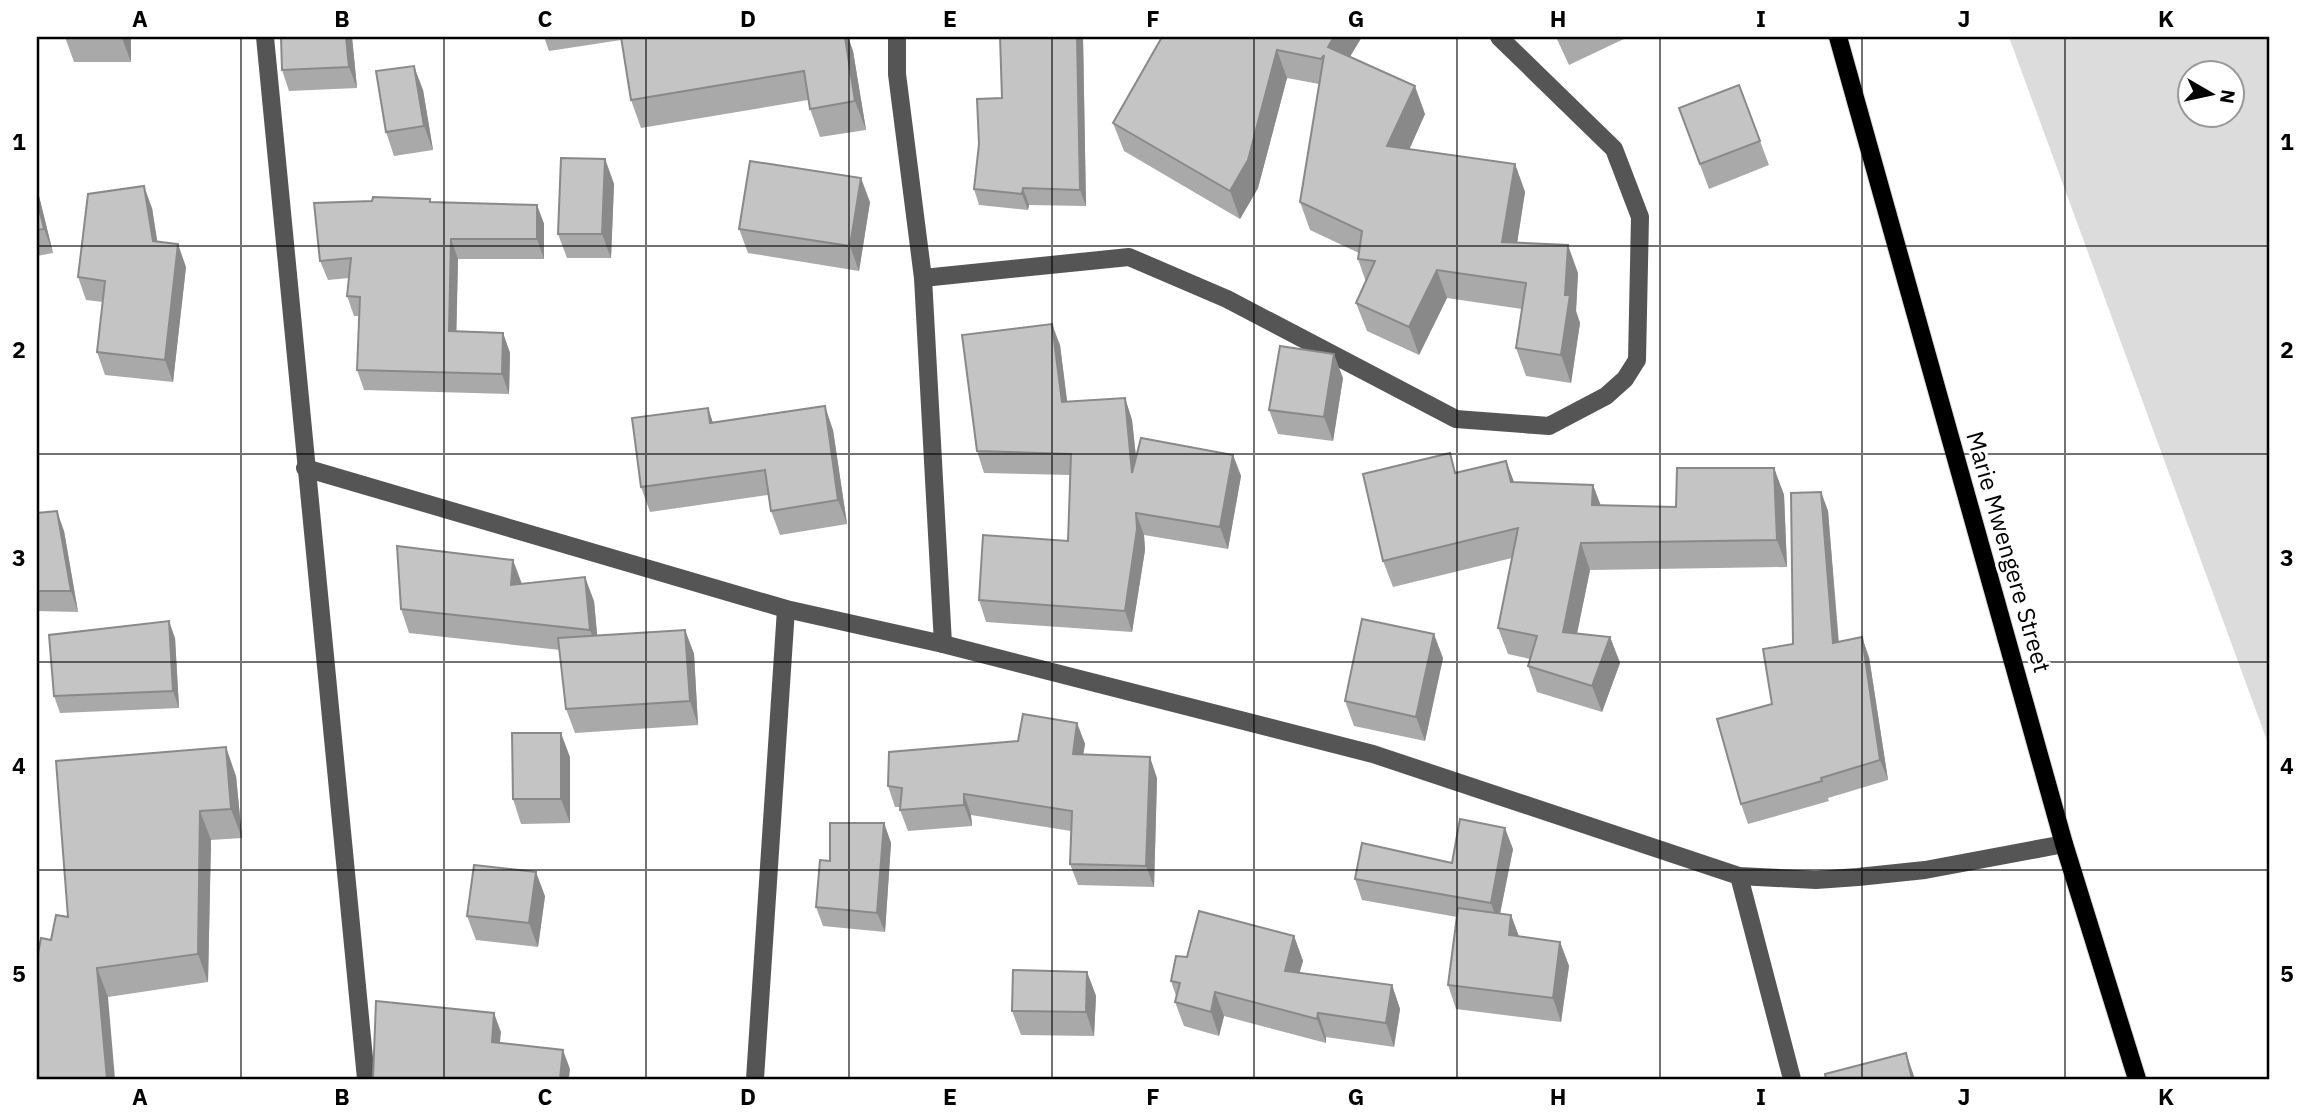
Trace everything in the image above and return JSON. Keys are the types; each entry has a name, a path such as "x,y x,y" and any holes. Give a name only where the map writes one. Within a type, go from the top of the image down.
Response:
{"main road":[{"name":"Marie Mwengere Street","path":"1838,37 2064,844 2137,1079"}],"street":[{"path":"265,37 366,1079"},
{"path":"897,37 897,74 923,278 943,644"},
{"path":"923,278 1129,257 1227,299 1456,419 1549,426 1606,396 1625,379 1637,360 1640,217 1614,149 1499,37"},
{"path":"305,468 786,609 943,644 1373,754 1740,876 1816,880 1858,877 1925,870 2064,844"},
{"path":"755,1079 786,609"},
{"path":"1740,876 1792,1079"}],"shaded area":[{"path":"2009,37 2269,37 2269,746"}],"building":[{"path":"281,37 346,37 349,67 282,70"},
{"path":"621,37 845,37 855,101 810,109 804,71 631,100"},
{"path":"1000,37 1077,37 1080,190 1023,188 1022,194 974,189 979,144 977,99 1002,98"},
{"path":"1162,37 1334,37 1328,47 1415,86 1387,146 1515,164 1502,242 1568,245 1565,295 1570,295 1561,355 1516,348 1526,283 1437,270 1409,327 1356,303 1375,261 1358,259 1362,231 1300,202 1324,55 1321,59 1277,50 1248,160 1230,191 1113,123"},
{"path":"414,66 424,126 386,132 376,71"},
{"path":"1739,85 1760,141 1700,164 1679,108"},
{"path":"561,158 605,159 602,234 558,234"},
{"path":"750,161 861,178 850,246 739,229"},
{"path":"144,186 153,241 178,244 165,360 97,352 105,281 78,277 88,194"},
{"path":"373,197 430,199 430,202 537,205 537,239 451,239 449,331 503,333 502,374 357,370 360,297 347,296 351,258 320,261 314,203 372,201"},
{"path":"37,200 44,229 37,230"},
{"path":"1052,324 1062,402 1125,398 1132,473 1141,438 1233,455 1220,527 1136,513 1137,529 1125,611 979,600 983,535 1068,541 1071,454 977,451 962,335"},
{"path":"1280,346 1334,354 1324,417 1269,410"},
{"path":"825,406 838,500 771,511 765,470 641,487 632,418 708,408 710,423"},
{"path":"1450,453 1455,473 1506,461 1511,482 1593,485 1592,505 1676,507 1677,468 1774,468 1777,540 1581,543 1563,632 1610,637 1592,686 1528,666 1537,636 1498,628 1518,528 1383,561 1363,474"},
{"path":"1821,492 1833,643 1862,637 1880,760 1821,778 1822,781 1741,804 1717,719 1772,704 1763,649 1793,644 1791,493"},
{"path":"57,511 71,591 37,591 37,513"},
{"path":"397,546 513,560 511,585 585,577 590,630 401,609"},
{"path":"1362,619 1434,634 1416,717 1345,701"},
{"path":"169,621 173,691 54,696 49,635"},
{"path":"685,630 690,701 566,709 558,638"},
{"path":"1023,714 1077,723 1073,754 1150,757 1146,866 1070,864 1072,811 964,794 964,805 900,810 902,788 888,786 889,752 1018,741"},
{"path":"512,733 561,733 561,799 513,799"},
{"path":"226,747 231,809 200,811 198,954 97,968 107,1079 37,1079 37,959 41,938 51,940 56,915 68,917 56,761"},
{"path":"1460,819 1505,828 1491,903 1355,879 1362,843 1452,863"},
{"path":"830,823 884,823 877,913 816,907 820,860 830,861"},
{"path":"474,865 536,872 529,923 467,916"},
{"path":"1458,908 1511,915 1509,935 1560,942 1553,998 1448,985"},
{"path":"1199,911 1294,936 1285,971 1392,985 1386,1023 1318,1013 1317,1019 1215,992 1211,1012 1175,1002 1180,983 1171,981 1176,956 1187,957"},
{"path":"1013,970 1087,972 1086,1012 1012,1011"},
{"path":"376,1001 494,1013 492,1042 563,1050 560,1079 373,1079"},
{"path":"1906,1053 1912,1079 1826,1079 1825,1074"}]}
